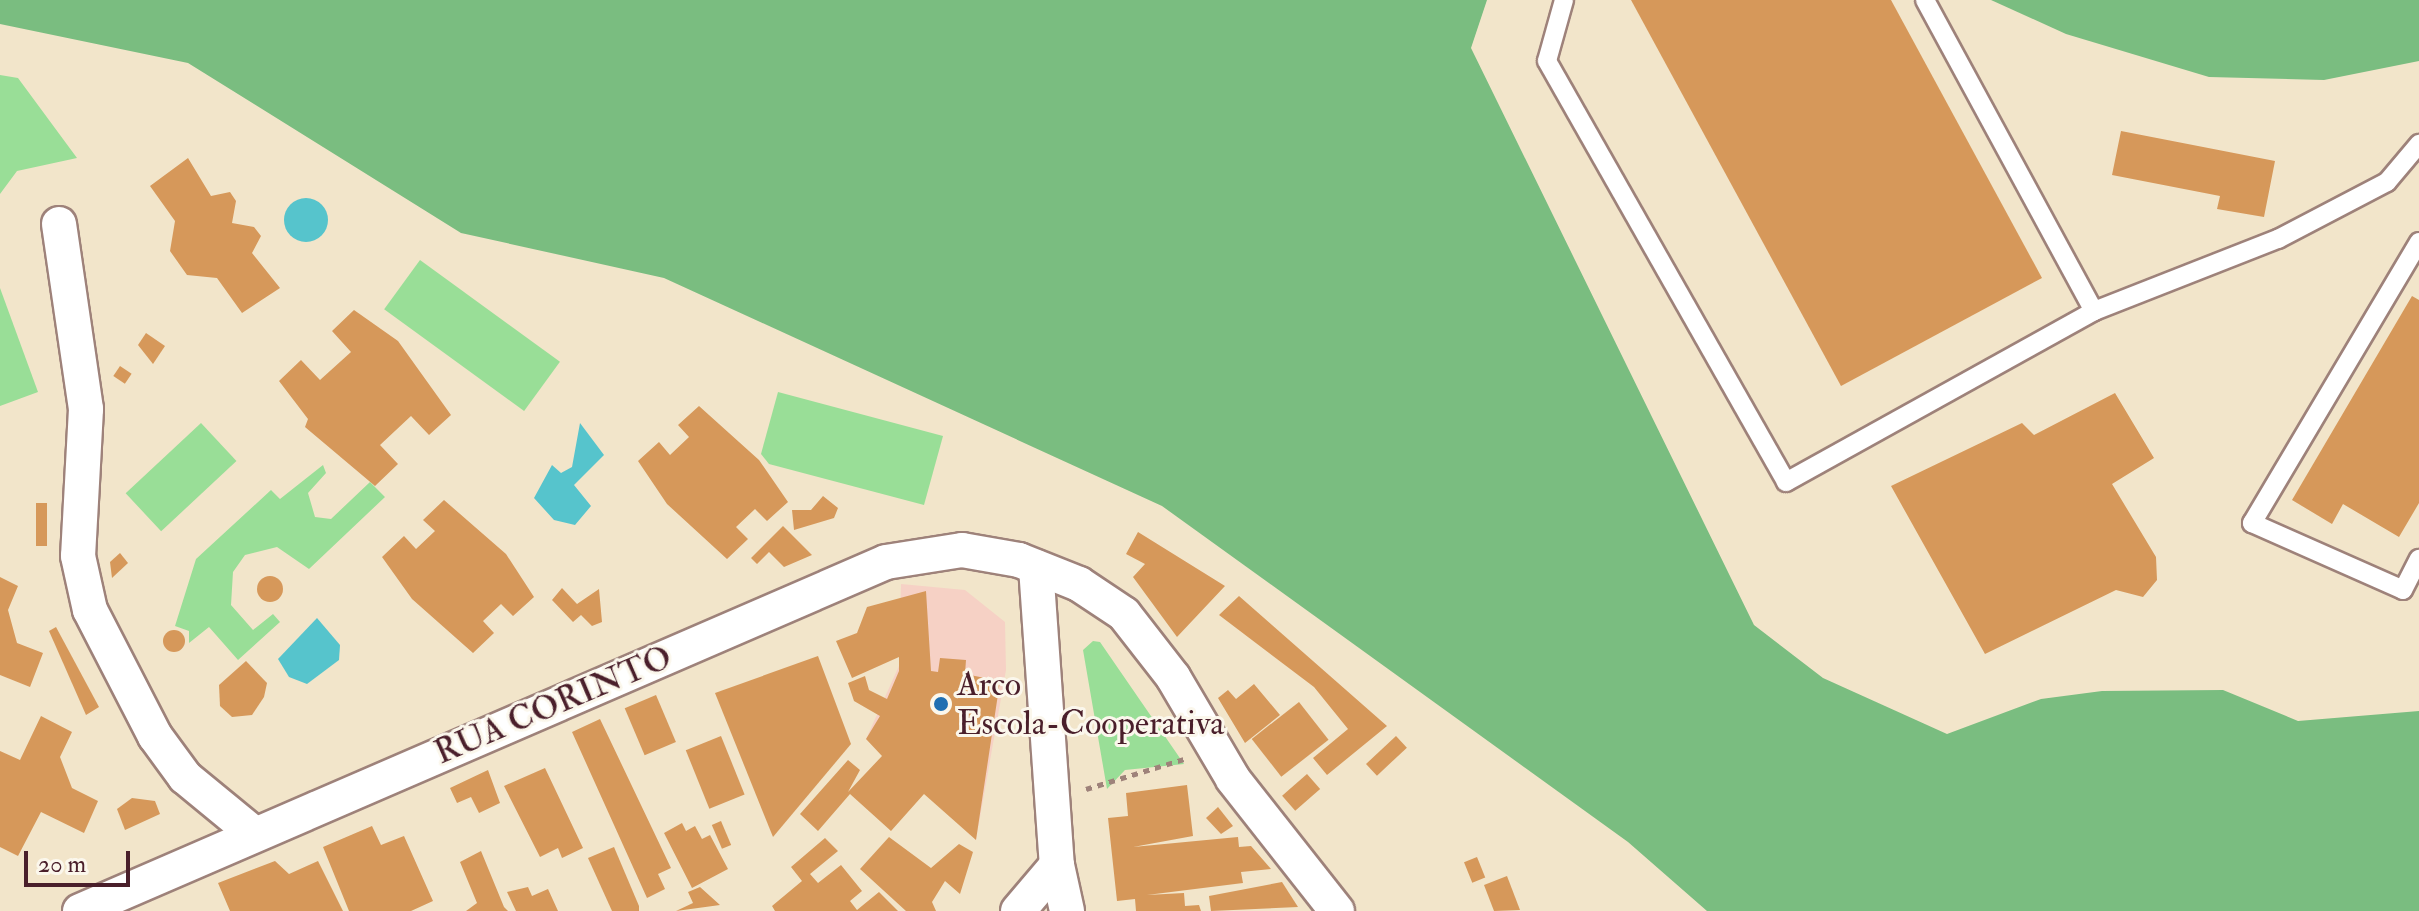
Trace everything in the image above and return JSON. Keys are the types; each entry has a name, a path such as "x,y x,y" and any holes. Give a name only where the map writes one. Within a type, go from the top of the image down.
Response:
{"street":[{"path":"59,224 86,409 78,556 90,610 155,736 185,777 253,833"},
{"name":"RUA CORINTO","path":"80,911 253,833 886,562 962,550 1036,567 1124,614 1173,677 1215,749 1337,911"},
{"path":"1036,567 1057,865 1067,911"},
{"path":"1018,911 1057,865"}],"lane":[{"path":"1564,0 1547,61 1786,482 2094,311 2291,232 2387,182 2419,144"},
{"path":"1925,0 2094,311"},
{"path":"2419,242 2252,523 2403,590 2419,559"}],"path":[{"path":"1052,799 1215,749"}],"shaded area":[{"name":"Arco Escola-Cooperativa","path":"901,584 965,590 1005,622 1006,670 976,840 866,739 899,666"}],"green space":[{"path":"0,0 1487,0 1471,48 1754,625 1823,678 1947,734 2041,699 2102,691 2223,690 2298,721 2419,711 2419,911 1707,911 1628,842 1162,506 664,278 461,233 188,63 0,24"},
{"path":"1991,0 2419,0 2419,61 2324,80 2209,77 2066,34"},
{"path":"0,75 18,78 77,158 17,171 0,194"},
{"path":"420,260 560,362 524,411 384,309"},
{"path":"0,288 38,392 0,406"},
{"path":"778,392 943,436 924,505 769,464 761,454"},
{"path":"201,423 236,461 161,531 126,493"},
{"path":"323,465 326,473 308,493 315,517 331,519 370,482 385,497 309,569 277,547 245,555 233,572 231,605 253,630 273,614 280,622 238,660 209,627 189,643 189,631 175,626 196,559 271,490 280,499"},
{"path":"1093,641 1100,642 1184,764 1125,770 1107,789 1083,650"}],"water":[{"path":"306,198 321,205 328,220 321,235 306,242 291,235 284,220 291,205"},
{"path":"580,423 604,455 574,485 591,506 575,525 554,520 534,498 552,465 561,473 572,467"},
{"path":"317,618 340,645 339,660 307,684 289,677 278,659"}],"building":[{"path":"1631,0 1891,0 2042,278 1841,386"},
{"path":"2121,131 2275,161 2264,217 2217,209 2220,196 2112,175"},
{"path":"188,158 211,196 230,192 236,201 232,223 254,227 261,236 252,253 280,288 242,313 217,278 187,275 170,251 175,221 150,186"},
{"path":"2412,296 2419,300 2419,503 2399,537 2343,504 2332,524 2292,500"},
{"path":"354,310 398,341 451,415 429,435 411,416 380,445 398,464 375,486 305,427 308,419 279,381 301,360 320,380 351,352 332,331"},
{"path":"146,333 165,346 153,364 138,345"},
{"path":"120,366 132,374 125,384 113,376"},
{"path":"2115,393 2154,458 2112,484 2156,557 2157,580 2143,597 2116,590 1985,654 1891,486 2022,423 2034,435"},
{"path":"699,406 759,460 788,502 767,521 755,509 736,527 748,539 727,559 667,504 638,461 659,442 670,455 689,437 678,425"},
{"path":"823,496 838,508 834,518 794,530 792,510 811,510"},
{"path":"444,500 506,554 534,597 513,616 501,604 483,621 494,633 473,653 412,599 382,557 404,536 416,549 435,531 423,520"},
{"path":"36,503 47,503 47,546 36,546"},
{"path":"783,526 812,555 784,567 769,552 757,564 751,558"},
{"path":"1138,532 1225,586 1177,637 1133,577 1145,564 1126,554"},
{"path":"120,553 128,563 112,578 110,562"},
{"path":"270,576 279,580 283,589 279,598 270,602 261,598 257,589 261,580"},
{"path":"0,577 18,586 8,610 17,643 43,653 30,687 0,675"},
{"path":"562,588 577,604 599,589 602,622 592,626 581,615 573,622 552,600"},
{"name":"Arco Escola-Cooperativa","path":"926,591 931,671 938,672 940,658 966,660 965,674 1000,681 976,840 924,794 891,831 850,794 818,831 800,814 848,760 860,770 848,792 882,756 866,739 880,716 854,701 848,683 865,676 869,690 887,699 899,671 899,657 852,678 836,641 857,633 867,607"},
{"path":"1239,596 1387,726 1327,775 1313,758 1348,729 1314,687 1219,615"},
{"path":"56,627 99,707 86,715 49,631"},
{"path":"170,630 178,630 185,641 178,652 170,652 163,645 163,637"},
{"path":"818,656 851,744 773,837 715,693"},
{"path":"246,661 267,683 264,697 252,715 232,717 220,706 219,685"},
{"path":"1254,684 1280,715 1245,743 1218,698 1228,690 1236,699"},
{"path":"656,695 676,742 645,755 625,708"},
{"path":"1299,702 1329,740 1281,777 1252,739"},
{"path":"41,716 72,732 60,757 72,788 98,801 84,833 41,812 18,856 0,847 0,751 20,760"},
{"path":"600,719 671,868 658,874 665,889 647,898 572,732"},
{"path":"721,736 745,794 709,809 686,750"},
{"path":"1396,736 1407,748 1377,776 1366,764"},
{"path":"545,768 583,848 562,858 558,848 540,857 504,786"},
{"path":"488,770 500,803 479,813 471,797 457,803 450,788"},
{"path":"1307,774 1320,789 1295,811 1282,796"},
{"path":"1187,785 1193,836 1133,847 1238,837 1239,847 1251,846 1271,869 1241,872 1243,883 1147,895 1184,893 1185,906 1199,905 1201,911 1136,911 1135,899 1117,901 1108,818 1128,816 1126,793"},
{"path":"132,798 155,801 160,814 125,830 117,809"},
{"path":"1218,807 1233,826 1221,834 1206,818"},
{"path":"721,821 731,845 722,849 712,825"},
{"path":"682,823 686,831 695,826 702,839 710,835 728,869 692,888 664,833"},
{"path":"372,826 381,845 404,836 433,901 411,911 349,911 323,847"},
{"path":"889,837 931,868 959,844 973,852 960,894 945,881 932,902 936,911 906,911 860,869"},
{"path":"825,838 838,851 810,874 818,883 841,865 862,891 850,901 857,910 879,892 898,911 775,911 772,906 802,881 791,867"},
{"path":"614,847 639,911 612,911 588,858"},
{"path":"481,851 508,911 466,911 477,903 460,862"},
{"path":"1477,857 1485,877 1472,883 1464,862"},
{"path":"275,861 289,874 318,861 343,911 230,911 218,883"},
{"path":"1507,876 1520,910 1494,911 1484,885"},
{"path":"1282,882 1298,907 1211,911 1209,896"},
{"path":"528,887 532,896 548,889 558,911 516,911 507,892"},
{"path":"700,887 720,905 676,911 693,903 688,892"}],"place":[{"name":"Arco Escola-Cooperativa","path":"941,704"}]}
